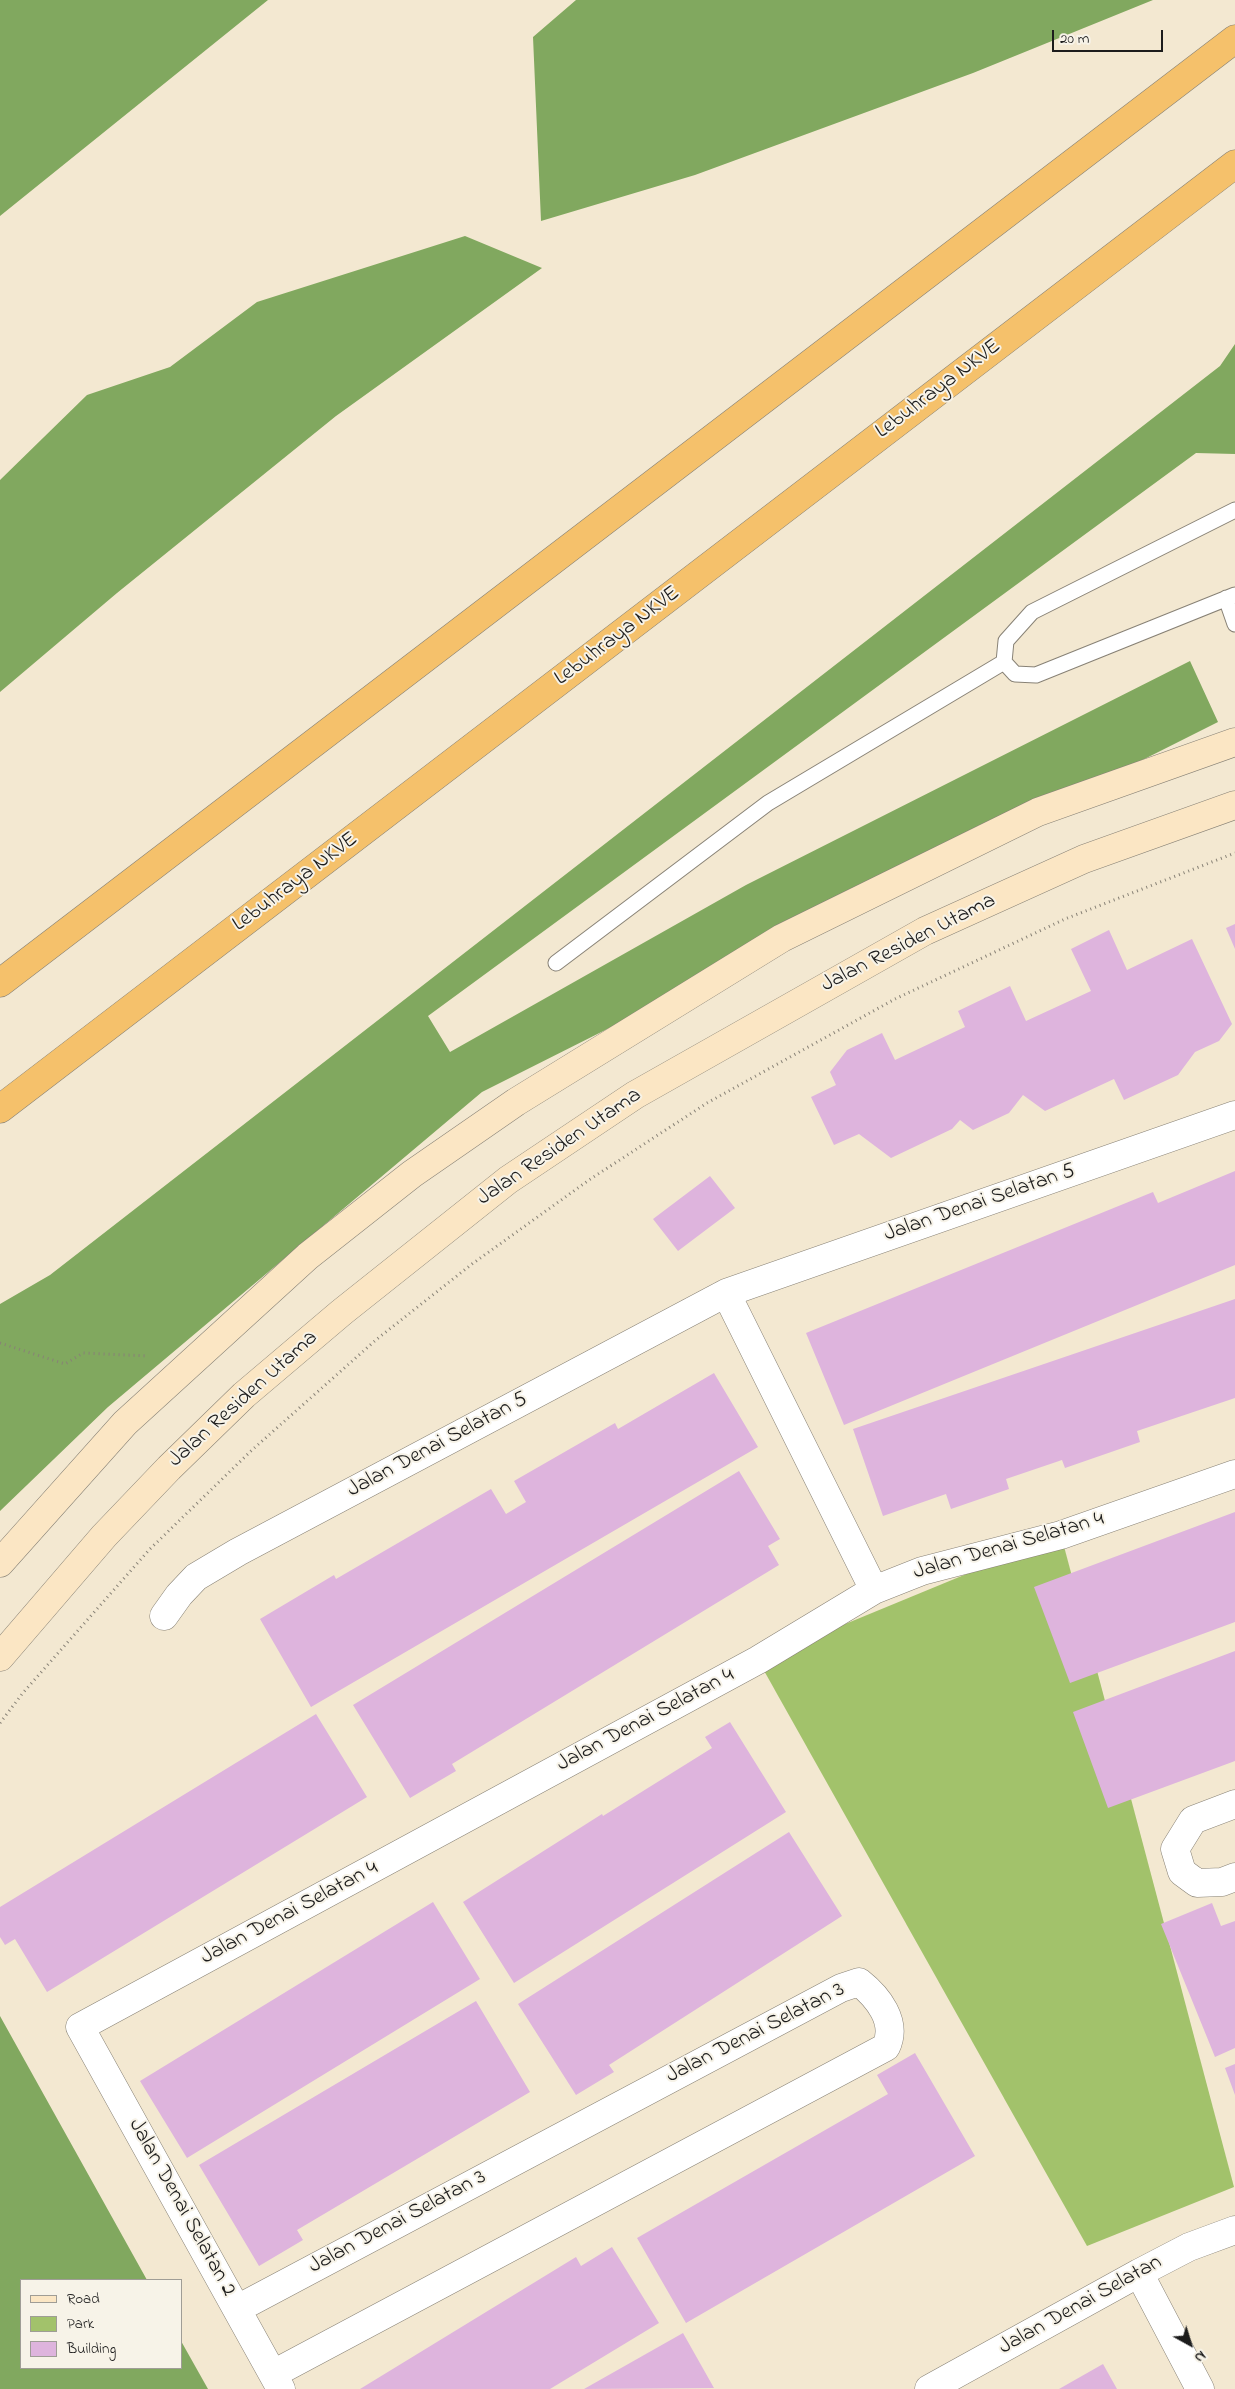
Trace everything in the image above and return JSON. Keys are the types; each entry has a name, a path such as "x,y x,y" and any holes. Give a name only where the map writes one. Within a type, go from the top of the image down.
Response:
{"highway":[{"path":"0,984 1235,39"},
{"name":"Lebuhraya NKVE","path":"0,1109 1235,164"}],"street":[{"path":"0,1562 125,1423 308,1256 412,1174 516,1102 782,938 1038,812 1235,742"},
{"name":"Jalan Residen Utama","path":"0,1656 104,1536 169,1468 244,1395 342,1312 508,1180 635,1095 925,931 1084,859 1235,804"},
{"name":"Jalan Denai Selatan 5","path":"164,1616 179,1594 196,1577 238,1552 726,1293 1235,1115"},
{"path":"726,1293 874,1590"},
{"name":"Jalan Denai Selatan 4","path":"80,2027 758,1660 874,1590 922,1571 1061,1535 1235,1474"},
{"path":"1235,1804 1193,1820 1175,1849 1182,1872 1197,1883 1222,1882 1235,1877"},
{"name":"Jalan Denai Selatan 3","path":"237,2309 841,1988 859,1982 875,1994 883,2009 892,2037 886,2047 277,2382"},
{"name":"Jalan Denai Selatan 2","path":"80,2027 277,2382"},
{"name":"Jalan Denai Selatan","path":"929,2389 1189,2247 1235,2231"},
{"path":"1139,2273 1200,2389"}],"lane":[{"path":"1235,510 1032,612 1006,641 1004,662 1015,674 1036,675 1230,596 1235,624"},
{"path":"556,963 768,802 1004,662"}],"path":[{"path":"0,1723 22,1694 150,1549 259,1444 376,1339 446,1283 589,1180 708,1103 895,999 1066,918 1235,852"},
{"path":"0,1343 65,1364 83,1353 153,1357 174,1379"}],"green space":[{"path":"0,0 268,0 0,216"},
{"path":"576,0 1153,0 973,73 695,175 541,221 533,37"},
{"path":"465,236 542,268 336,416 117,593 0,692 0,480 87,395 170,367 257,302"},
{"path":"1235,344 1235,454 1196,453 428,1016 450,1052 746,885 1190,661 1218,722 482,1092 108,1407 0,1511 0,1304 50,1275 1220,366"},
{"path":"1061,1535 1234,2187 1087,2246 758,1660"},
{"path":"0,2016 146,2279 20,2279 20,2369 182,2369 182,2343 208,2389 0,2389"}],"building":[{"path":"1235,924 1235,949 1226,928"},
{"path":"1109,930 1127,970 1192,939 1232,1024 1219,1041 1195,1052 1178,1075 1124,1100 1114,1079 1045,1111 1023,1095 1009,1113 973,1130 960,1120 952,1129 891,1158 859,1134 834,1145 811,1097 836,1085 830,1072 847,1050 882,1033 895,1060 965,1027 958,1011 1010,986 1026,1021 1091,991 1071,949"},
{"path":"1235,1171 1235,1265 844,1425 806,1333 1153,1192 1158,1203"},
{"path":"710,1176 735,1208 678,1251 653,1219"},
{"path":"1235,1299 1235,1398 1137,1431 1140,1442 1065,1468 1062,1460 1006,1479 1009,1489 951,1509 946,1494 883,1516 853,1429"},
{"path":"714,1373 758,1447 311,1707 260,1619 334,1575 336,1579 491,1489 506,1514 526,1502 514,1481 615,1423 618,1429"},
{"path":"739,1471 780,1539 768,1546 779,1565 452,1764 456,1771 410,1798 353,1705"},
{"path":"1235,1512 1235,1622 1070,1683 1034,1587"},
{"path":"1235,1651 1235,1761 1108,1808 1073,1712"},
{"path":"316,1714 367,1797 47,1992 15,1939 5,1945 0,1937 0,1907"},
{"path":"730,1722 786,1812 514,1983 463,1902 602,1814 603,1816 712,1748 705,1737"},
{"path":"789,1832 842,1916 609,2065 614,2072 576,2095 518,2004"},
{"path":"433,1902 480,1979 187,2158 140,2081"},
{"path":"1212,1903 1221,1926 1235,1921 1235,2048 1215,2057 1161,1924"},
{"path":"476,2001 530,2092 297,2230 303,2240 259,2266 199,2165"},
{"path":"915,2053 975,2156 686,2323 637,2238 888,2094 877,2075"},
{"path":"1235,2064 1235,2095 1225,2068"},
{"path":"612,2247 659,2323 550,2389 360,2389 576,2257 581,2266"},
{"path":"683,2333 714,2388 584,2389"},
{"path":"1103,2364 1117,2389 1059,2389"}]}
